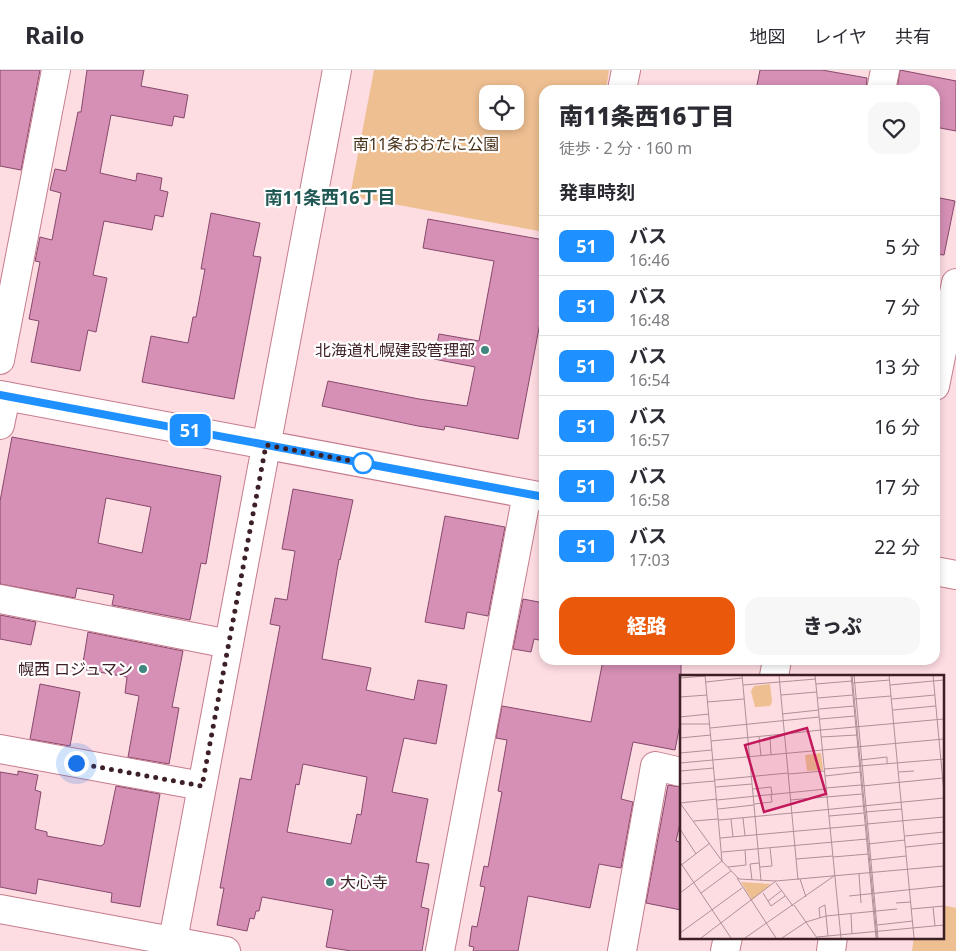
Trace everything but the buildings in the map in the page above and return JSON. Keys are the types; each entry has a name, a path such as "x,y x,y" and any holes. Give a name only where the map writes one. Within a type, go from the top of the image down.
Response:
{"street":[{"path":"0,360 56,70"},
{"path":"172,946 337,70"},
{"path":"623,85 626,70"},
{"path":"883,85 885,70"},
{"path":"940,361 956,282"},
{"path":"0,425 3,395 266,445 539,493 440,951"},
{"path":"940,572 956,575"},
{"path":"0,599 229,644"},
{"path":"0,749 202,786"},
{"path":"622,951 654,766 680,772"},
{"path":"0,909 172,946 226,951"},
{"path":"725,951 728,938"},
{"path":"831,951 833,938"}],"green space":[{"name":"南11条おおたに公園","path":"374,70 609,70 607,85 539,85 539,231 350,196"},
{"path":"944,905 956,908 956,951 912,951 914,938 944,938"}],"bus line":[{"name":"51","path":"0,395 539,496"}],"place":[{"name":"北海道札幌建設管理部","path":"485,350"},
{"name":"幌西 ロジュマン","path":"143,669"},
{"name":"大心寺","path":"330,882"}],"district":[{"name":"南11条西16丁目","path":"330,197"}],"route":[{"path":"76,763 202,786 266,445 363,463"}]}
